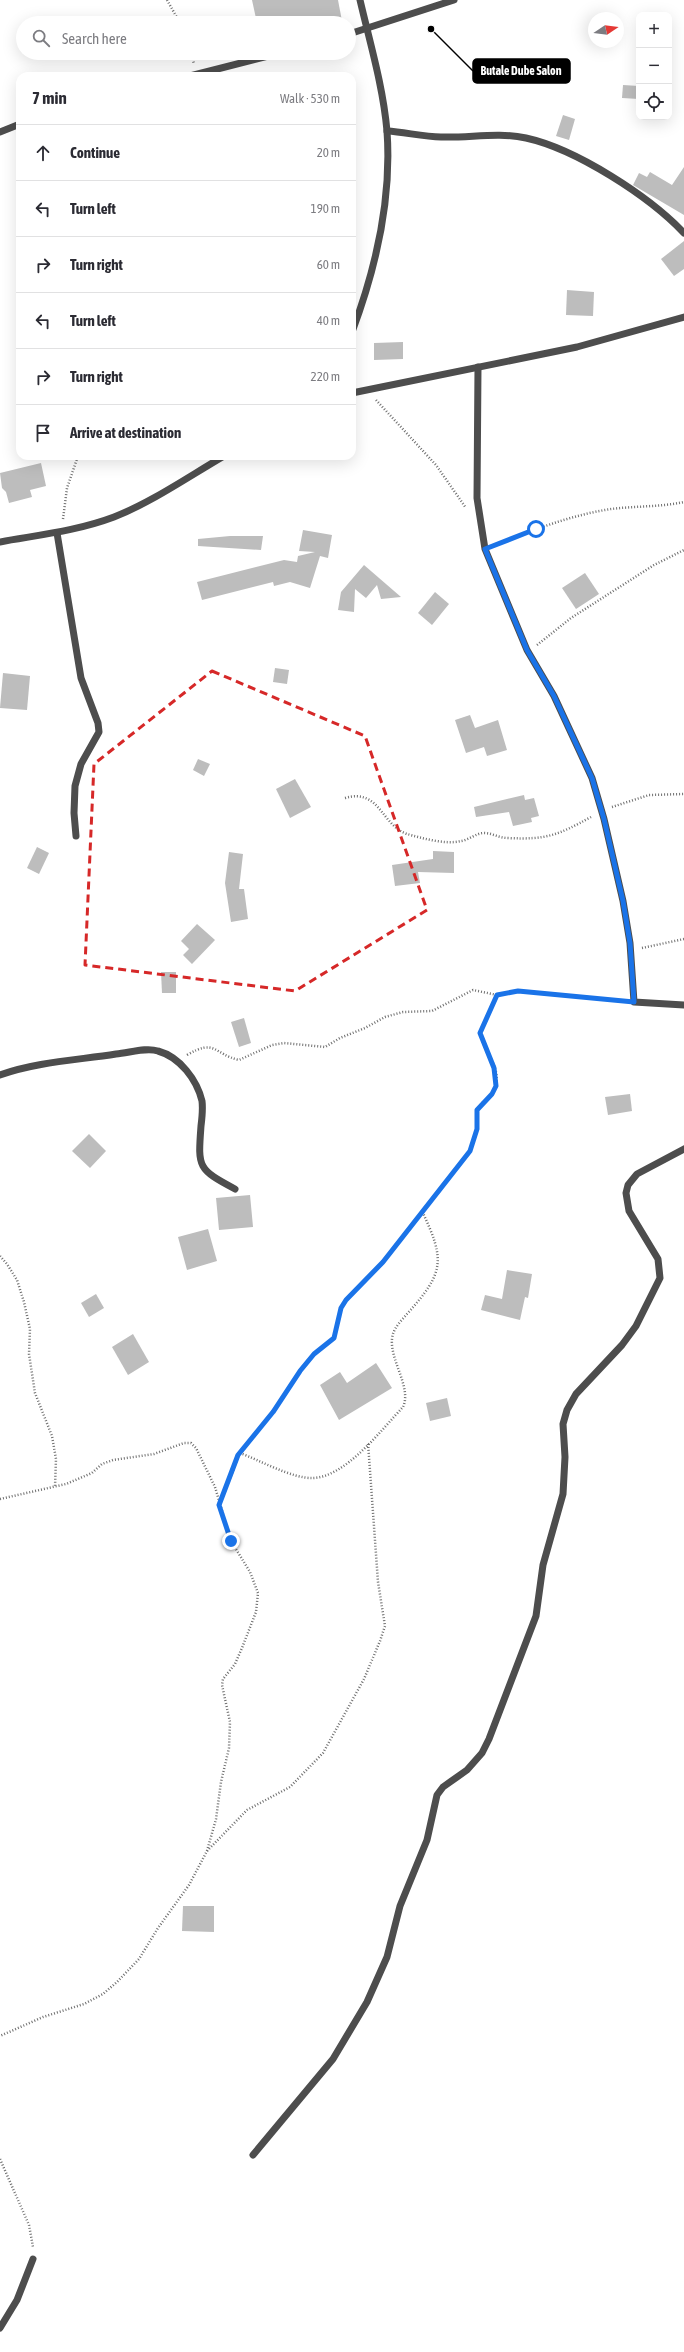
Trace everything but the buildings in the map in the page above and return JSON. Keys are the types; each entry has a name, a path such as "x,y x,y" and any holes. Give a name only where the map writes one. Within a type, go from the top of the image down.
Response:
{"street":[{"path":"356,321 369,284 382,228 387,131 380,84 360,0"},
{"path":"356,32 454,0"},
{"path":"206,72 253,60"},
{"path":"0,132 16,126"},
{"path":"387,131 439,137 507,136 526,138 552,145 570,152 645,200 669,218 684,233"},
{"path":"356,392 577,347 684,317"},
{"path":"478,367 476,498 485,549 529,652 554,696 592,778 623,901 631,950 634,1002 684,1005"},
{"path":"0,542 60,532 103,521 138,506 217,460"},
{"path":"60,532 81,678 98,723 99,732 81,764 76,786 74,813 76,836"},
{"path":"0,1075 60,1062 148,1050 162,1052 176,1061 187,1071 198,1090 202,1102 199,1153 202,1167 209,1175 235,1189"},
{"path":"253,2154 333,2059 367,2002 387,1957 392,1933 407,1887 427,1840 437,1795 443,1787 471,1766 489,1739 536,1616 543,1565 563,1494 565,1457 563,1424 566,1410 576,1394 616,1351 636,1326 660,1278 658,1259 629,1211 626,1193 628,1185 637,1174 684,1149"},
{"path":"0,2328 16,2300 33,2259"}],"path":[{"path":"167,0 176,16"},
{"path":"367,389 436,465 462,503 480,521"},
{"path":"60,532 67,488 77,460"},
{"path":"485,549 536,529 570,518 609,510 684,502"},
{"path":"529,652 571,618 654,564 684,550"},
{"path":"345,798 358,795 367,799 378,807 398,830 406,833 454,842 481,833 507,838 558,835 601,810 649,795 684,794"},
{"path":"631,950 684,939"},
{"path":"176,1061 200,1047 208,1046 239,1060 272,1045 284,1043 323,1048 385,1017 403,1012 432,1011 473,990 497,995 518,991 634,1002"},
{"path":"219,1505 240,1453 262,1426 314,1354 334,1338 341,1308 346,1300 383,1262 422,1210 470,1151 477,1129 477,1110 492,1094 496,1086 494,1068 480,1033 497,995"},
{"path":"240,1453 296,1475 312,1478 321,1477 338,1470 368,1443 403,1407 406,1401 401,1377 393,1357 392,1338 396,1327 415,1305 432,1281 438,1267 436,1240 422,1210"},
{"path":"0,1256 8,1264 24,1302 30,1329 29,1354 35,1392 52,1436 56,1459 55,1488"},
{"path":"0,1499 55,1488 92,1473 108,1461 154,1454 187,1442 196,1448 215,1487 219,1505 231,1541 256,1583 258,1602 235,1664 223,1679 222,1685 230,1722 230,1736 216,1819 207,1851 189,1885 158,1928 139,1958 117,1982 92,2000 44,2017 0,2036"},
{"path":"207,1851 248,1810 290,1787 323,1753 364,1679 380,1641 385,1626 378,1582 368,1443"},
{"path":"0,2158 29,2225 33,2259"}],"highlighted area":[{"path":"212,671 365,736 427,910 295,991 85,965 94,764"}],"place":[{"name":"Butale Dube Salon","path":"431,29"}],"route":[{"path":"231,1541 219,1505 238,1455 273,1412 300,1371 314,1354 332,1342 338,1328 341,1308 351,1293 383,1262 432,1197 470,1151 477,1129 477,1110 480,1105 492,1094 496,1086 496,1072 480,1033 494,998 502,992 528,991 634,1002 630,943 623,901 604,819 592,778 554,696 527,650 485,549 536,529"}]}
